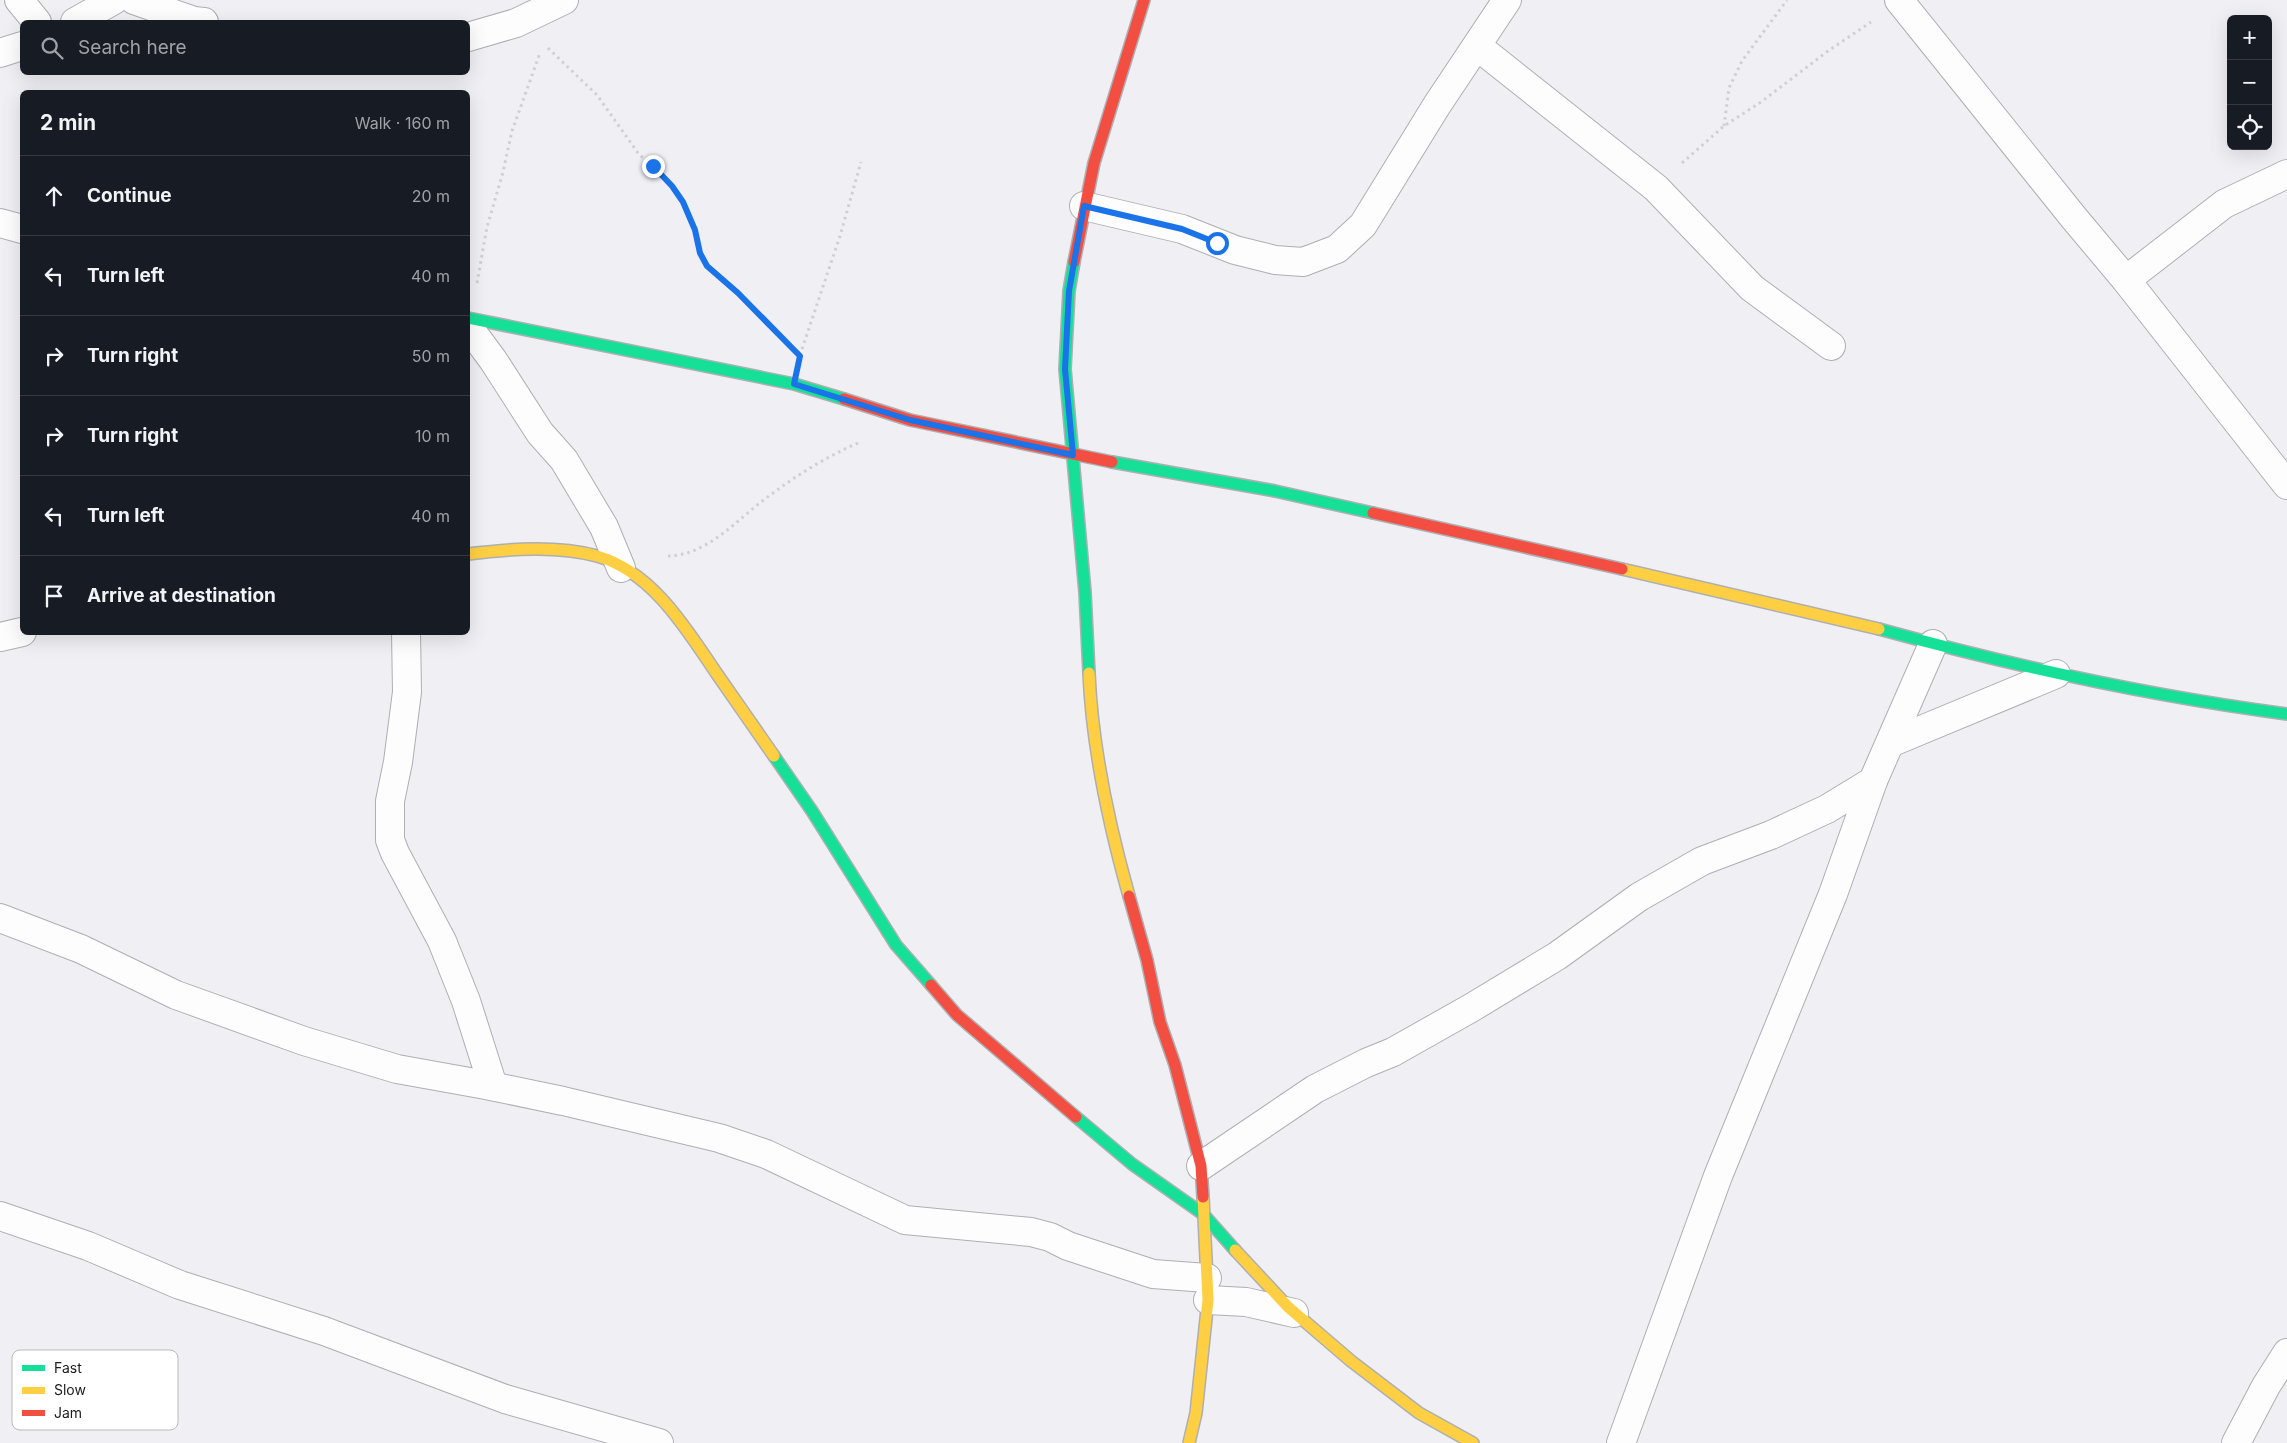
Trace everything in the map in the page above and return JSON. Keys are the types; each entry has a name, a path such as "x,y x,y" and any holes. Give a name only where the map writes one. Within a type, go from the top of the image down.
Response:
{"street":[{"path":"19,0 35,20"},
{"path":"79,20 114,0"},
{"path":"134,0 191,20"},
{"path":"470,36 516,23 564,0"},
{"path":"1144,0 1094,163 1084,206 1069,291 1065,369 1085,592 1090,717 1119,861 1147,960 1160,1022 1175,1065 1201,1166 1208,1289 1196,1413 1189,1443"},
{"path":"1084,206 1182,229 1235,250 1275,260 1303,262 1337,249 1363,225 1476,46 1508,0"},
{"path":"1900,1 2067,211 2126,280 2287,485"},
{"path":"1476,46 1656,188 1752,288 1831,346"},
{"path":"0,53 20,47"},
{"path":"2126,280 2224,204 2287,174"},
{"path":"0,223 20,228"},
{"path":"1473,1443 1419,1413 1351,1362 1294,1313 1203,1214 1132,1164 957,1015 896,944 812,811 677,616 656,592 616,558 604,527 564,460 540,433 493,360 473,333 470,322 794,384 910,420 1073,455 1275,491 1867,626 2056,674 2224,706 2287,714"},
{"path":"470,554 498,550 577,552 611,561 616,558"},
{"path":"0,637 20,632"},
{"path":"406,635 407,692 398,762 390,801 390,840 394,853 442,941 466,1001 493,1086"},
{"path":"1621,1443 1718,1176 1833,894 1873,781 1933,644"},
{"path":"1890,743 2056,674"},
{"path":"1201,1166 1315,1089 1366,1063 1394,1052 1471,1008 1557,956 1639,898 1702,861 1779,831 1827,809 1873,781"},
{"path":"0,918 81,949 176,995 304,1041 397,1069 493,1086 718,1138 766,1154 905,1220 1031,1232 1050,1236 1068,1246 1153,1274 1246,1302 1294,1313"},
{"path":"0,1216 88,1246 180,1285 324,1331 505,1399 659,1443"},
{"path":"2236,1443 2266,1386 2287,1353"}],"path":[{"path":"1724,126 1729,88 1742,61 1787,0"},
{"path":"1656,188 1724,126 1761,102 1828,51 1900,1"},
{"path":"516,23 543,43 597,95 638,153 672,186 691,218 699,242 700,253 707,266 738,293 800,356"},
{"path":"470,322 487,227 504,172 512,131 543,43"},
{"path":"794,384 800,356 819,293 840,236 861,162"},
{"path":"616,558 676,556 715,541 742,516 821,460 910,420"}],"traffic: fast":[{"path":"1074,262 1069,291 1065,369 1085,592 1089,673"},
{"path":"470,318 794,384 844,399"},
{"path":"1112,462 1275,491 1373,513"},
{"path":"1879,629 2082,679 2235,707 2287,714"},
{"path":"774,756 812,811 896,945 931,985"},
{"path":"1076,1117 1132,1164 1203,1214 1235,1250"}],"traffic: slow":[{"path":"470,554 516,550 565,550 597,556 617,564 635,575 667,604 681,622 774,756"},
{"path":"1622,569 1879,629"},
{"path":"1089,673 1094,729 1103,785 1129,896"},
{"path":"1189,1443 1196,1413 1208,1300 1203,1197"},
{"path":"1235,1250 1288,1307 1351,1361 1419,1413 1473,1443"}],"traffic: jam":[{"path":"1074,262 1094,163 1144,0"},
{"path":"844,399 910,420 1112,462"},
{"path":"1373,513 1622,569"},
{"path":"1129,896 1147,960 1160,1022 1175,1065 1201,1166 1203,1197"},
{"path":"931,985 957,1015 1076,1117"}],"route":[{"path":"653,166 672,186 683,202 699,242 700,253 707,266 738,293 800,356 794,384 910,420 1073,455 1065,369 1069,291 1084,206 1182,229 1217,243"}]}
